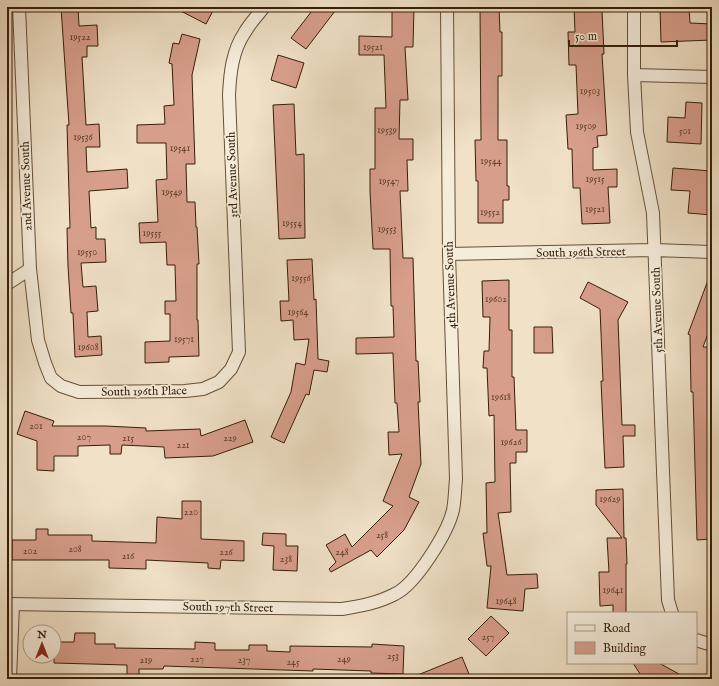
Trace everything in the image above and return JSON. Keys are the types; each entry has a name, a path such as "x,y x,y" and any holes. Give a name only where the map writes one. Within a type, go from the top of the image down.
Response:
{"street":[{"name":"2nd Avenue South","path":"19,7 30,269 38,340 45,363"},
{"name":"3rd Avenue South","path":"239,352 229,96 230,80 236,50 244,33 264,7"},
{"name":"4th Avenue South","path":"429,557 440,540 453,510 456,479 449,254 447,7"},
{"name":"5th Avenue South","path":"634,7 634,75 637,132 653,212 668,600 672,612"},
{"path":"634,75 712,77"},
{"name":"South 196th Street","path":"449,254 654,250 712,252"},
{"path":"7,284 30,269"},
{"name":"South 196th Place","path":"45,363 51,378 61,386 79,392 185,391 204,389 219,382 231,369 239,352"},
{"name":"South 197th Street","path":"10,604 342,609 371,604 396,594 410,582 429,557"},
{"path":"10,604 10,679"},
{"path":"697,640 712,645"}],"building":[{"path":"61,7 78,7 79,26 97,25 98,46 87,46 87,57 82,57 86,125 99,124 100,147 86,147 87,172 127,169 128,188 89,191 91,228 96,227 96,239 105,239 106,262 81,263 83,287 96,286 98,311 87,312 88,337 101,336 102,355 75,357 73,313 71,313 68,266 67,228 70,228 67,125 69,125"},
{"path":"173,7 215,7 206,24"},
{"path":"315,7 338,7 306,49 291,38"},
{"path":"392,7 414,7 413,47 405,47 408,100 400,100 399,139 413,139 413,160 407,160 408,191 400,191 403,258 413,258 416,361 418,361 420,402 418,402 421,464 409,497 419,502 404,530 377,557 371,550 331,572 329,569 336,562 326,545 345,534 352,547 393,506 383,501 402,454 389,455 388,432 399,432 397,403 395,403 393,353 356,354 356,338 394,337 393,306 391,306 390,249 373,249 370,191 370,169 375,169 375,108 386,108 384,55 359,55 359,36 392,37"},
{"path":"480,7 499,7 500,32 502,32 502,76 498,76 498,140 507,140 507,186 509,186 509,200 503,200 503,223 478,223 478,181 476,181 475,140 481,140"},
{"path":"574,7 597,7 597,10 602,10 604,54 602,54 607,135 597,136 598,147 593,148 593,170 617,169 617,187 608,187 610,223 582,224 580,188 573,188 572,149 568,149 566,115 578,114 576,65 569,65 568,32 575,32"},
{"path":"660,7 689,7 690,23 712,24 712,40 661,42"},
{"path":"182,34 200,39 192,75 195,164 186,164 187,202 195,202 197,227 199,264 197,264 197,320 199,356 169,357 169,362 145,363 145,342 170,341 170,314 165,314 165,301 176,301 175,265 167,265 166,242 140,243 139,223 158,222 156,180 167,179 166,143 137,143 137,125 165,124 164,106 174,105 172,64 169,63 173,43 179,44"},
{"path":"278,55 304,63 296,88 271,80"},
{"path":"686,102 702,103 701,144 667,142 668,117 685,118"},
{"path":"294,104 296,155 304,154 305,238 279,239 273,105"},
{"path":"673,168 712,171 712,215 688,213 690,191 671,190"},
{"path":"312,259 314,300 316,299 318,359 329,361 327,372 314,370 309,395 306,394 284,443 271,437 291,392 296,363 305,365 309,339 294,340 293,320 281,321 280,301 289,301 287,260"},
{"path":"711,272 712,323 703,347 712,347 712,363 709,363 709,396 711,396 712,433 712,539 697,540 693,392 691,392 690,335 688,334"},
{"path":"509,280 509,330 512,330 512,377 514,377 516,430 527,430 527,452 516,452 516,463 510,463 511,512 498,513 507,575 537,574 538,588 525,589 523,611 487,608 491,566 487,566 483,533 487,533 486,483 495,482 494,415 489,416 487,368 483,368 484,351 489,351 490,317 483,317 482,281"},
{"path":"588,282 628,302 618,320 622,425 635,425 635,436 623,436 624,467 605,468 601,381 603,381 600,309 580,298"},
{"path":"534,327 552,327 553,353 534,353"},
{"path":"25,411 54,421 52,426 146,428 146,431 200,429 201,436 245,420 253,442 213,456 165,458 164,447 122,445 121,454 110,454 110,445 78,446 78,456 54,456 54,471 37,470 37,441 17,434"},
{"path":"623,489 624,538 626,538 627,564 626,612 613,612 613,605 600,606 599,572 609,572 607,538 622,538 596,505 596,490"},
{"path":"182,501 201,501 201,539 244,541 244,561 221,560 220,569 208,568 208,563 146,560 146,569 109,568 109,560 12,560 12,540 36,540 36,529 48,529 48,535 92,535 92,541 156,543 157,517 182,519"},
{"path":"263,533 286,534 286,546 298,546 297,571 273,570 274,546 262,545"},
{"path":"491,616 509,633 486,656 468,639"},
{"path":"75,633 95,633 95,644 115,644 115,648 195,649 195,642 215,643 215,650 249,650 249,645 267,645 267,651 290,652 290,646 372,647 372,644 404,646 403,674 371,673 371,671 313,669 313,671 164,666 163,669 139,669 139,679 127,678 127,665 62,663 62,642 74,642"},
{"path":"462,657 471,679 408,679"},
{"path":"634,664 661,664 688,679 646,679 642,677"}]}
